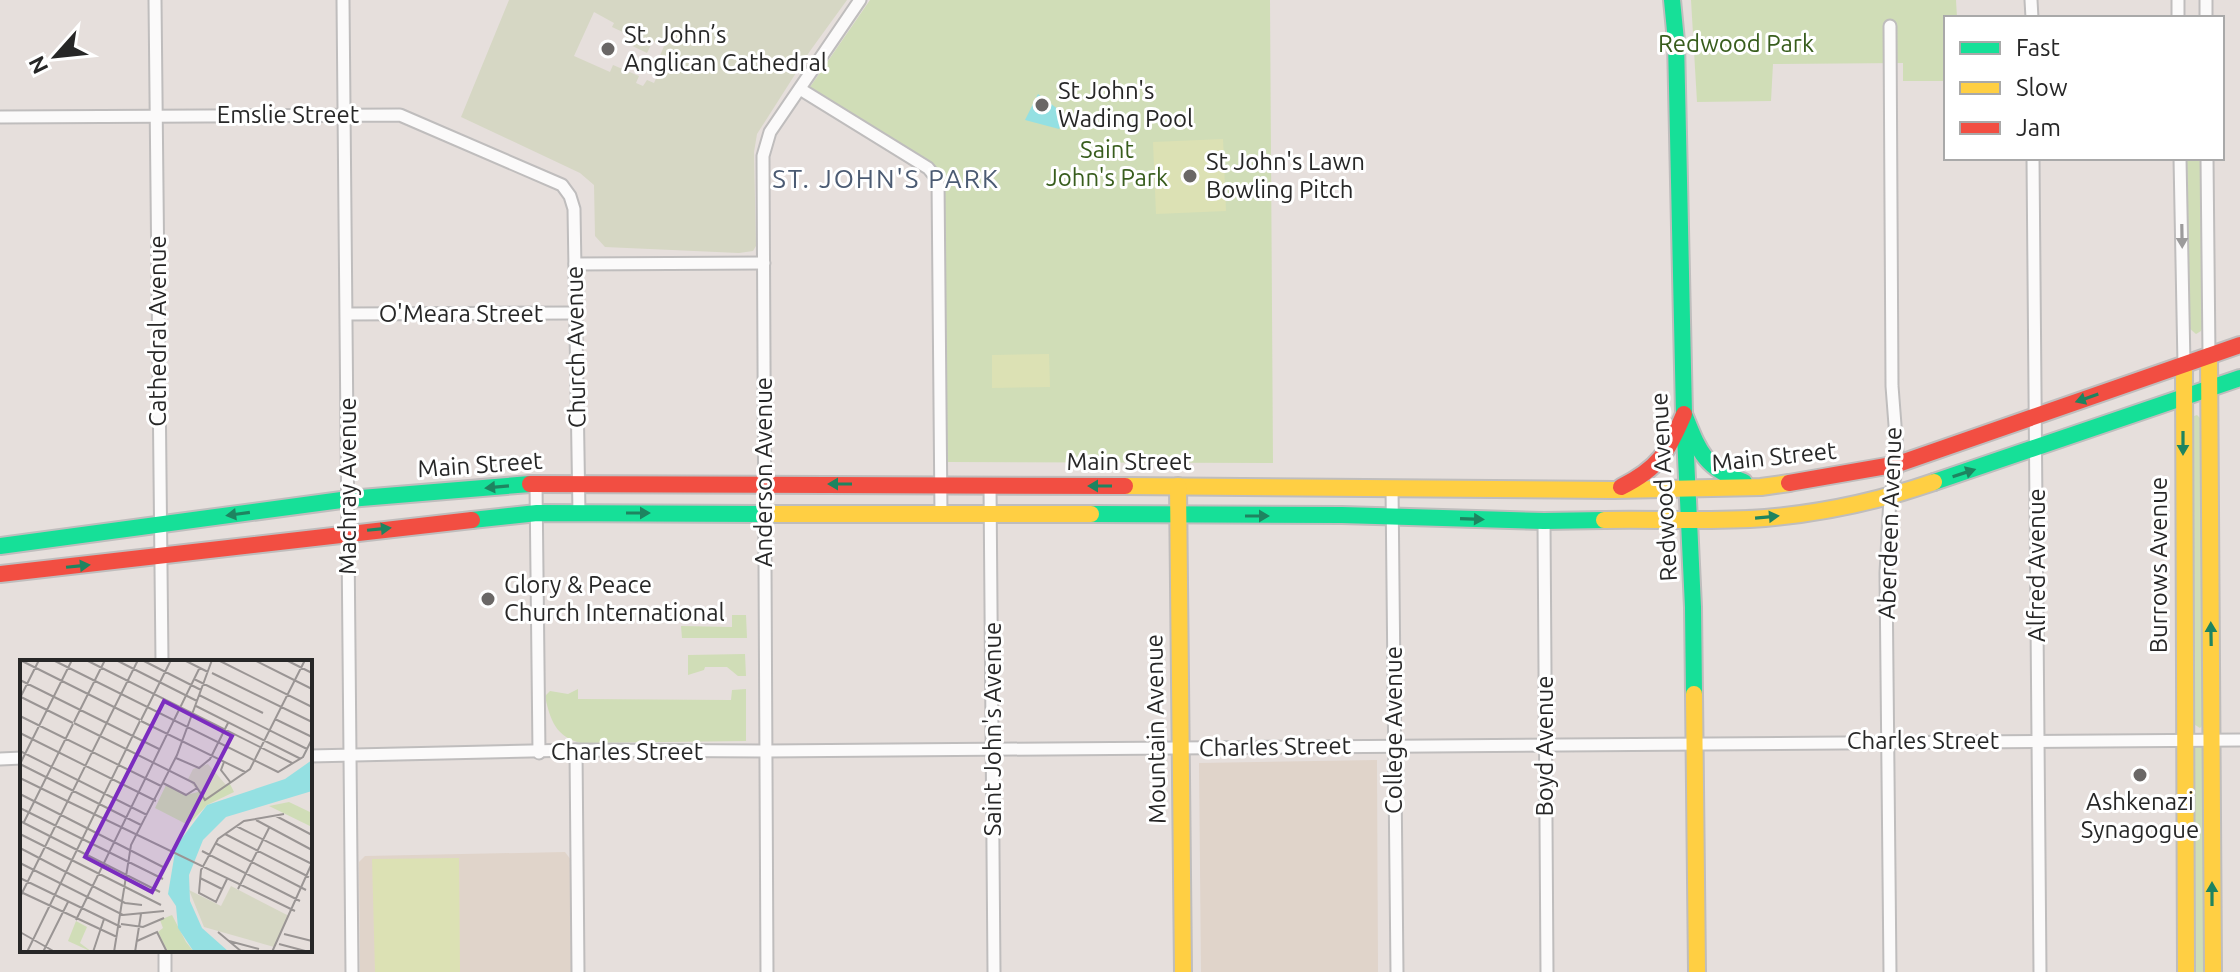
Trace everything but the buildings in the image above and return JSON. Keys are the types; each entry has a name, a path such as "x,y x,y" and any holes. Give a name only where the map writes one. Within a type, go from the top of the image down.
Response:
{"main road":[{"name":"Redwood Avenue","path":"1672,0 1676,41 1684,414 1696,743 1697,972"},
{"name":"Main Street","path":"0,546 349,499 536,484 1614,490 1761,487 1898,464 2240,345"},
{"name":"Burrows Avenue","path":"2209,356 2213,972"},
{"name":"Burrows Avenue","path":"2184,365 2186,972"},
{"path":"0,574 537,513 1394,517 1544,521 1776,516 1828,510 1890,497 2240,378"},
{"path":"1684,414 1701,455 1712,470 1761,487"},
{"path":"1614,490 1657,467 1670,449 1684,414"},
{"name":"Mountain Avenue","path":"1178,486 1183,972"}],"street":[{"name":"Cathedral Avenue","path":"155,0 162,660"},
{"name":"Machray Avenue","path":"343,0 352,972"},
{"name":"Anderson Avenue","path":"767,972 763,156 770,132 860,0"},
{"name":"Aberdeen Avenue","path":"1890,26 1892,386 1898,464 1890,497 1886,573 1890,972"},
{"path":"800,89 928,168 938,180 941,515"},
{"name":"Emslie Street","path":"0,117 400,115 562,185"},
{"name":"Alfred Avenue","path":"2033,160 2040,972"},
{"name":"Burrows Avenue","path":"2180,160 2184,365"},
{"name":"Burrows Avenue","path":"2207,160 2209,356"},
{"name":"Church Avenue","path":"562,185 574,209 579,513"},
{"path":"575,264 764,263"},
{"name":"O'Meara Street","path":"347,314 574,313"},
{"path":"536,484 539,753"},
{"name":"Saint John's Avenue","path":"990,485 994,972"},
{"name":"College Avenue","path":"1392,487 1397,972"},
{"name":"Boyd Avenue","path":"1544,521 1547,972"},
{"name":"Charles Street","path":"312,756 576,750 2240,740"},
{"path":"576,750 578,972"},
{"path":"0,759 20,758"}],"shaded area":[{"path":"1377,760 1378,972 1201,972 1199,763"},
{"path":"565,852 571,860 572,972 360,972 359,862 365,856"}],"green space":[{"path":"509,0 847,0 757,134 754,152 756,246 753,251 605,247 595,236 594,185 580,173 461,117","holes":["594,12 614,23 612,27 627,34 624,42 647,53 653,41 664,46 659,58 664,61 654,83 647,80 643,86 636,83 639,76 613,65 610,72 574,56"]},
{"name":"Saint John's Park","path":"870,0 1270,0 1273,463 947,462 944,177 810,87"},
{"name":"Redwood Park","path":"1691,0 1956,0 1957,16 1944,16 1944,81 1903,81 1903,63 1773,64 1771,101 1697,102"},
{"name":"St John's Lawn Bowling Pitch","path":"1223,139 1226,211 1156,214 1153,142"},
{"path":"2187,160 2202,160 2203,326 2196,334 2188,327"},
{"path":"1049,354 1050,387 992,388 992,355"},
{"path":"2197,415 2201,419 2204,724 2200,728 2192,723 2191,417"},
{"path":"732,615 746,615 747,638 682,638 681,626 732,627"},
{"path":"745,654 746,676 738,676 727,667 705,667 688,675 688,655"},
{"path":"578,689 578,699 731,700 732,690 746,689 746,741 581,743 560,732 549,713 545,696 550,691 568,694"},
{"path":"2195,745 2201,745 2203,751 2205,972 2194,972"},
{"path":"459,858 460,972 375,972 372,859"}],"water":[{"name":"St John's Wading Pool","path":"1038,94 1067,116 1059,129 1025,120"}],"traffic: fast":[{"path":"1672,0 1676,41 1694,694"},
{"path":"1934,482 2240,378"},
{"path":"1684,414 1694,438 1711,464 1744,482"},
{"path":"0,546 349,499 530,484"},
{"path":"472,520 537,513 775,514"},
{"path":"1091,514 1604,520"}],"traffic: slow":[{"path":"2209,356 2213,972"},
{"path":"2184,365 2186,972"},
{"path":"1604,520 1725,520 1787,516 1851,505 1934,482"},
{"path":"1125,486 1614,490 1761,487 1789,483"},
{"path":"1178,486 1183,972"},
{"path":"775,514 1091,514"},
{"path":"1694,694 1697,972"}],"traffic: jam":[{"path":"1789,483 1898,464 2240,345"},
{"path":"1621,487 1645,473 1661,458 1684,414"},
{"path":"530,484 1125,486"},
{"path":"0,574 472,520"}],"place":[{"name":"St. John’s Anglican Cathedral","path":"608,49"},
{"name":"St John's Wading Pool","path":"1042,105"},
{"name":"St John's Lawn Bowling Pitch","path":"1190,176"},
{"name":"Glory & Peace Church International","path":"488,599"},
{"name":"Ashkenazi Synagogue","path":"2140,775"}],"district":[{"name":"ST. JOHN'S PARK","path":"886,179"}]}
